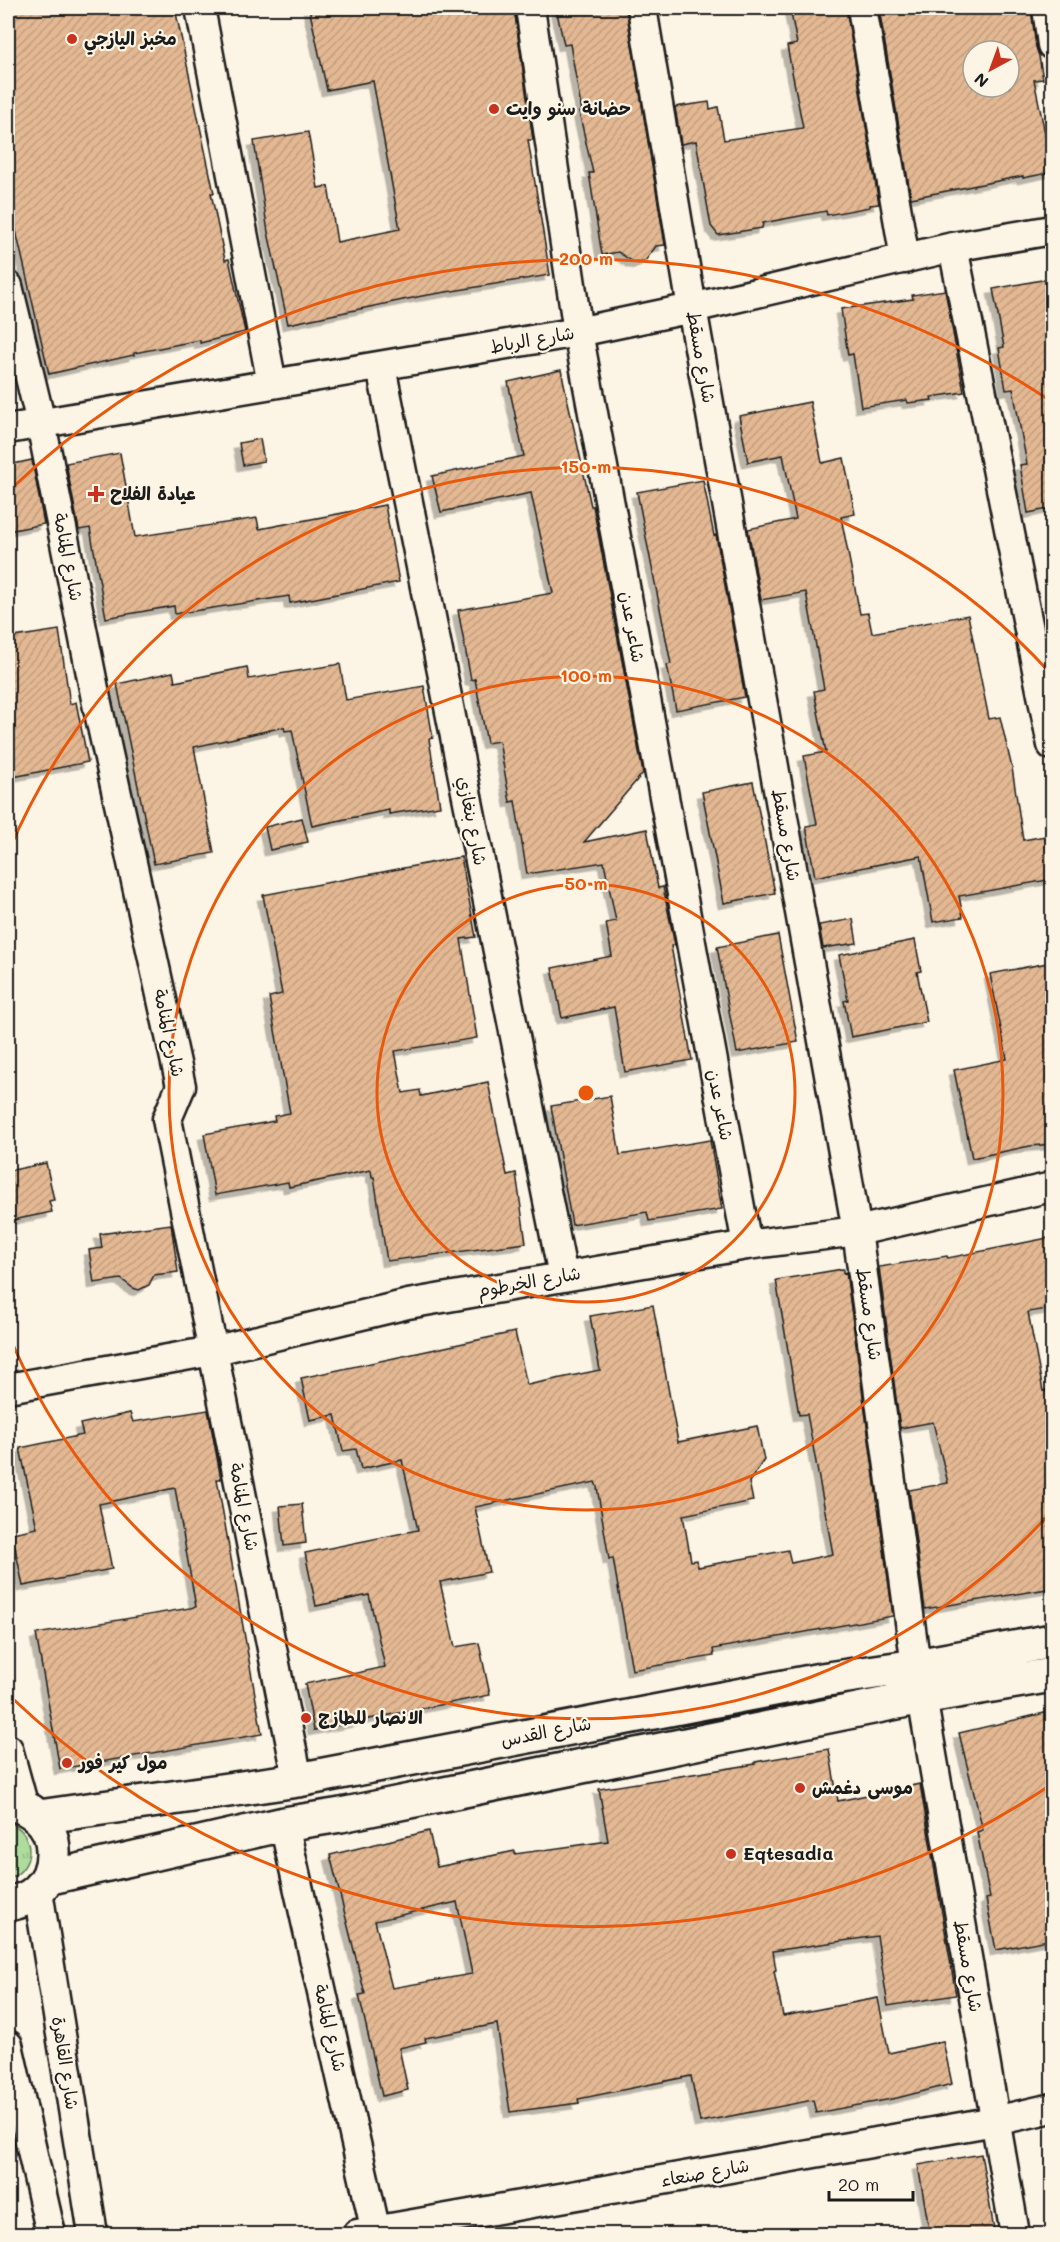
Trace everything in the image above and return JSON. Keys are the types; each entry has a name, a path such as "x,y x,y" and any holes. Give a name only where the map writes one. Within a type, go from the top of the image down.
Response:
{"main road":[{"name":"شارع القدس","path":"8,1904 24,1900 43,1884 284,1824 341,1815 919,1681 1053,1641"},
{"name":"شارع القدس","path":"23,1808 298,1780 822,1680 919,1681 1053,1675"},
{"path":"23,1808 48,1830 53,1846 53,1862 43,1884"}],"street":[{"path":"200,8 272,384"},
{"name":"شاعر عدن","path":"530,8 578,332 747,1245"},
{"name":"شارع مسقط","path":"642,8 692,308 857,1231 919,1681 1015,2235"},
{"path":"862,8 905,259"},
{"path":"1047,8 1053,45"},
{"name":"شارع الرباط","path":"8,429 578,332 953,247 1053,230"},
{"path":"953,247 1051,732"},
{"name":"شارع المنامة","path":"8,286 41,423 96,699 181,1086 167,1119 298,1780"},
{"name":"شارع بنغازي","path":"381,367 563,1276"},
{"name":"شارع الخرطوم","path":"8,1388 212,1351 408,1304 747,1245 857,1231 1053,1187"},
{"path":"8,1749 23,1808"},
{"name":"شارع المنامة","path":"284,1824 366,2233"},
{"name":"شارع القاهرة","path":"43,1884 93,2235"},
{"path":"8,2044 51,2235"},
{"name":"شارع صنعاء","path":"366,2233 995,2121 1053,2108"}],"green space":[{"path":"8,1822 24,1834 29,1850 24,1867 8,1879"}],"building":[{"path":"8,8 175,8 214,193 211,193 225,260 229,259 245,332 200,343 200,340 134,353 134,355 49,374 8,196"},
{"path":"309,8 514,8 533,140 528,140 550,275 422,296 288,324 268,232 254,141 308,132 318,188 328,186 337,242 400,229 373,81 327,90"},
{"path":"556,8 626,8 665,245 656,246 646,260 640,263 633,262 618,252 602,255 589,173 593,173 579,112 582,112 570,44 564,45"},
{"path":"790,8 846,8 879,204 827,215 826,211 763,223 762,228 718,235 711,226 696,141 681,144 675,107 709,102 710,109 718,107 724,140 803,128 787,46 797,44"},
{"path":"879,8 1031,8 1043,79 1034,80 1053,172 1023,178 1023,176 911,198"},
{"path":"1053,278 1053,508 1028,513 1020,465 1027,464 1013,389 1006,390 999,348 1004,347 993,289"},
{"path":"945,290 964,392 931,397 932,400 908,403 907,400 861,407 853,354 848,355 841,309 913,299 912,295"},
{"path":"561,370 591,506 593,506 643,773 584,842 647,829 658,888 663,887 675,945 671,946 692,1060 625,1072 614,1007 562,1018 552,968 612,956 606,923 616,921 604,862 527,874 515,801 510,802 499,741 487,743 475,679 471,680 458,610 553,593 531,493 441,512 432,476 524,456 508,382"},
{"path":"810,402 822,463 844,458 855,514 841,517 860,614 868,613 872,633 968,615 989,719 1000,717 1012,768 1023,840 1045,836 1053,879 959,896 963,917 933,922 921,856 815,877 806,826 817,824 804,756 826,752 814,691 824,689 806,592 761,600 748,529 796,519 783,455 748,462 739,416"},
{"path":"260,439 264,461 243,465 239,443"},
{"path":"120,453 135,537 257,518 259,529 385,505 399,582 290,603 289,596 175,614 174,606 106,618 90,528 79,530 66,463"},
{"path":"32,460 44,524 8,531 8,465"},
{"path":"703,480 714,536 716,535 745,697 676,710 667,665 671,664 637,492"},
{"path":"59,630 70,704 76,702 88,762 8,778 8,638"},
{"path":"340,664 346,700 424,686 433,738 429,739 440,806 389,814 389,810 312,826 292,730 285,731 284,727 194,747 214,853 154,864 117,684 173,672 175,682 247,667 249,679"},
{"path":"753,782 775,893 724,903 702,792"},
{"path":"302,818 308,842 270,850 265,827"},
{"path":"461,857 476,937 461,939 477,1038 395,1051 403,1093 420,1090 421,1096 488,1082 507,1175 516,1173 526,1243 387,1261 371,1170 289,1187 288,1182 215,1195 204,1134 275,1121 274,1116 290,1113 269,997 282,994 263,895"},
{"path":"853,919 857,943 823,948 819,925"},
{"path":"778,935 798,1042 737,1053 717,947"},
{"path":"915,940 921,971 917,972 927,1022 851,1037 844,1001 848,1000 839,955"},
{"path":"1053,962 1053,1144 1030,1146 972,1158 954,1070 1007,1059 990,974"},
{"path":"610,1096 620,1155 710,1140 722,1209 649,1221 647,1212 572,1225 551,1106"},
{"path":"46,1163 54,1200 49,1201 52,1212 8,1221 8,1171"},
{"path":"171,1224 178,1272 154,1275 149,1285 139,1290 121,1279 94,1283 89,1250 102,1248 100,1234"},
{"path":"1053,1237 1053,1308 1028,1312 1043,1391 1046,1390 1053,1418 1053,1588 925,1609 909,1490 948,1483 933,1422 900,1428 879,1267 947,1256 948,1258"},
{"path":"843,1269 843,1273 846,1272 893,1616 713,1649 714,1656 632,1670 613,1558 609,1559 595,1482 475,1507 489,1572 440,1582 455,1647 479,1643 490,1695 314,1730 305,1684 385,1667 369,1595 316,1606 305,1553 418,1530 402,1460 361,1469 356,1449 343,1451 335,1415 310,1420 301,1378 515,1332 527,1385 600,1370 590,1316 653,1305 678,1442 757,1426 764,1460 749,1482 753,1501 683,1515 691,1561 697,1560 698,1567 788,1550 791,1563 833,1554 807,1414 799,1415 776,1280"},
{"path":"208,1410 221,1479 217,1479 262,1734 60,1769 36,1634 196,1607 175,1488 99,1504 112,1569 23,1586 12,1533 37,1528 20,1448 83,1435 80,1424 130,1413 133,1422"},
{"path":"302,1504 306,1543 284,1546 280,1506"},
{"path":"1053,1711 1053,1939 996,1950 986,1899 990,1898 977,1832 983,1830 959,1733"},
{"path":"829,1749 838,1801 920,1784 956,1995 888,2006 877,1936 773,1951 776,1970 774,1971 783,2016 878,1998 889,2053 943,2041 952,2084 897,2098 816,2113 813,2100 700,2122 691,2076 578,2099 579,2103 510,2112 497,2024 425,2038 426,2042 399,2048 408,2090 382,2096 359,1995 365,1994 330,1855 429,1831 437,1867 515,1851 515,1854 608,1841 599,1789 755,1764 755,1762","holes":["457,1902 472,1974 392,1988 375,1921"]},
{"path":"981,2154 995,2235 930,2235 918,2165"}],"place":[{"name":"مخبز اليازجي","path":"72,39"},
{"name":"حضانة سنو وايت","path":"494,109"},
{"name":"عيادة الفلاح","path":"96,494"},
{"name":"الانصار للطازج","path":"306,1718"},
{"name":"مول كير فور","path":"67,1763"},
{"name":"موسى دغمش","path":"800,1788"},
{"name":"Eqtesadia","path":"731,1854"}]}
